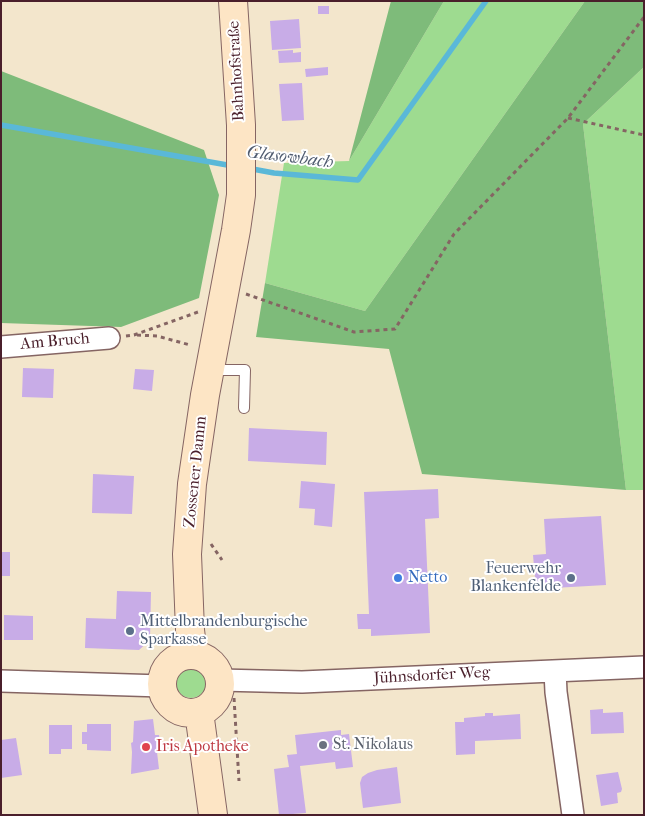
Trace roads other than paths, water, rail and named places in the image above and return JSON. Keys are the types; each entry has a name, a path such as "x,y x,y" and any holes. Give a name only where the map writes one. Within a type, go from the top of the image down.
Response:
{"main road":[{"name":"Bahnhofstraße","path":"233,1 241,125 241,195 236,230 233,291"},
{"name":"Zossener Damm","path":"193,655 190,630 187,554 196,448 209,370 233,291"},
{"path":"193,655 203,657 211,663 227,691 217,697 206,709 190,713 174,708 168,702 162,686 163,676 174,660 183,656 193,655"},
{"path":"199,712 213,815"}],"street":[{"name":"Am Bruch","path":"1,347 109,338"},
{"name":"Jühnsdorfer Weg","path":"227,691 302,682 644,667"},
{"path":"555,671 556,692 573,815"},
{"path":"1,681 162,686"}],"lane":[{"path":"209,370 245,370 244,408"}],"waterway":[{"name":"Glasowbach","path":"247,168 274,173 358,180 486,1"},
{"name":"Glasowbach","path":"1,125 233,166"}],"place":[{"name":"Netto","path":"398,578"},
{"name":"Feuerwehr Blankenfelde","path":"571,578"},
{"name":"Mittelbrandenburgische Sparkasse","path":"130,631"},
{"name":"St. Nikolaus","path":"323,745"},
{"name":"Iris Apotheke","path":"146,747"}]}
